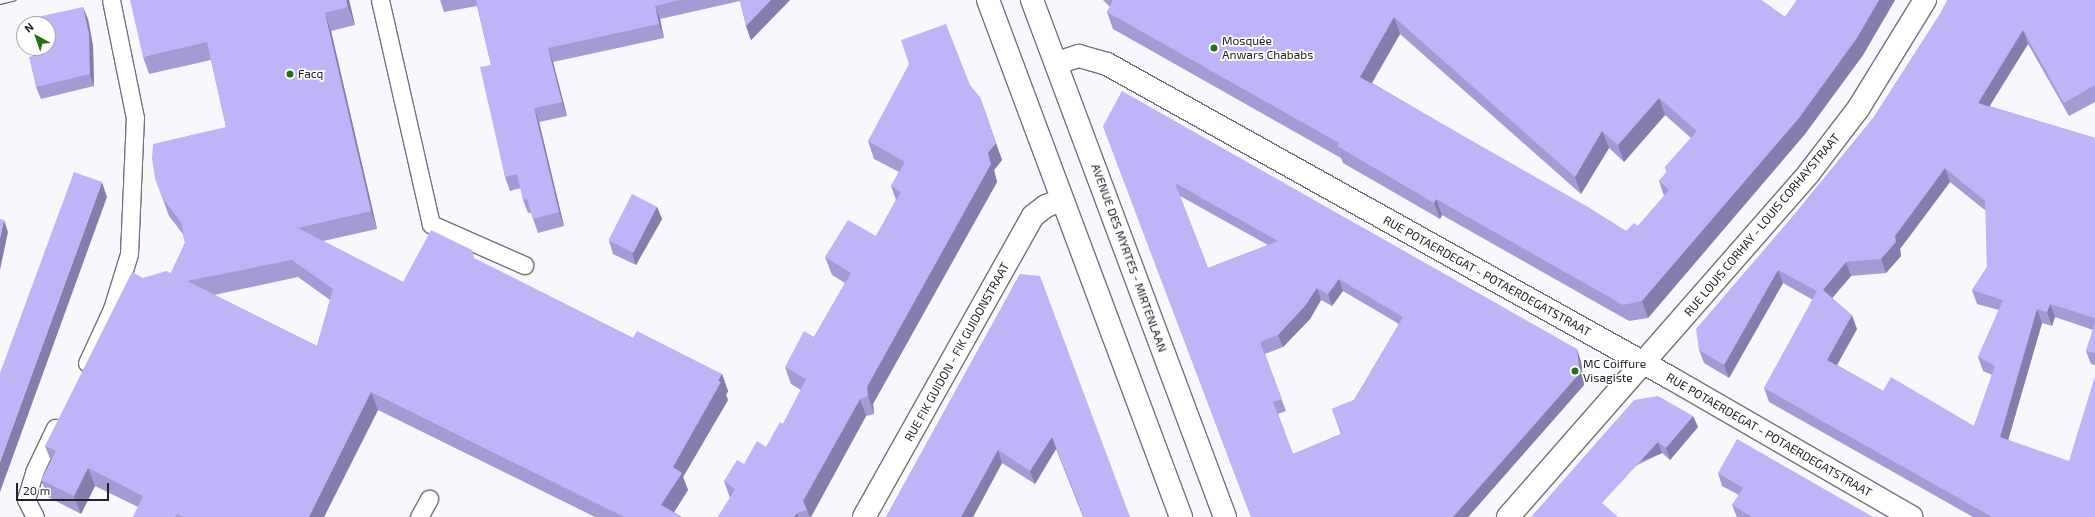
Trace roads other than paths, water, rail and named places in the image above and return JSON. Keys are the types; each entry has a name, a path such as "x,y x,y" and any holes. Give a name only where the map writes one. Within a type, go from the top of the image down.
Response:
{"street":[{"path":"988,0 1181,517"},
{"name":"AVENUE DES MYRTES - MIRTENLAAN","path":"1032,0 1057,63 1226,517"},
{"name":"RUE LOUIS CORHAY - LOUIS CORHAYSTRAAT","path":"1508,517 1644,363 1834,141 1858,109 1925,0"},
{"name":"RUE POTAERDEGAT - POTAERDEGATSTRAAT","path":"1057,63 1079,56 1107,64 1644,363 1910,517"},
{"name":"RUE FIK GUIDON - FIK GUIDONSTRAAT","path":"864,517 1033,216 1046,206 1062,200"}],"lane":[{"path":"80,377 112,309 129,254 135,118 111,0"},
{"path":"380,0 431,224 524,265"},
{"path":"35,517 26,498 34,472 64,411"},
{"path":"419,517 429,499"}],"tram line":[{"path":"0,4 16,0"}],"place":[{"name":"Mosquée Anwars Chababs","path":"1214,48"},
{"name":"Facq","path":"290,74"},
{"name":"MC Coiffure Visagiste","path":"1575,371"}]}
